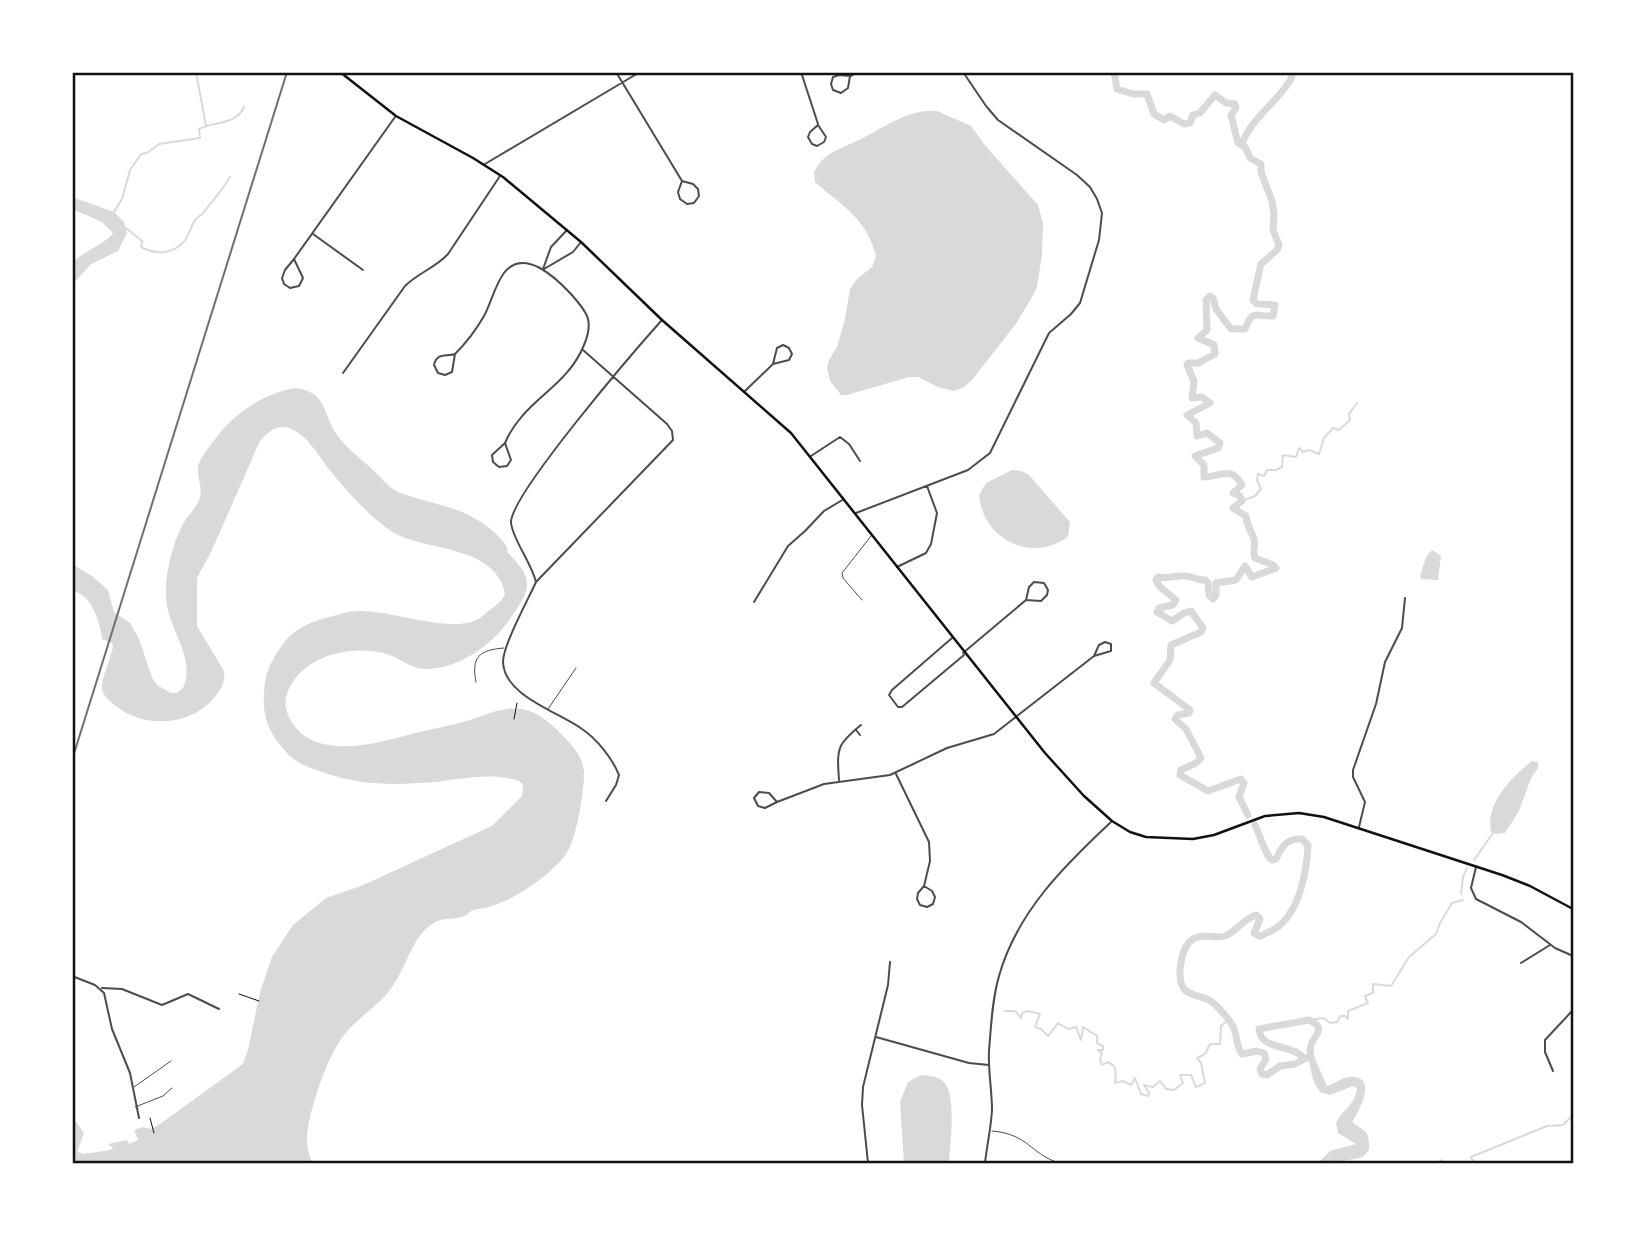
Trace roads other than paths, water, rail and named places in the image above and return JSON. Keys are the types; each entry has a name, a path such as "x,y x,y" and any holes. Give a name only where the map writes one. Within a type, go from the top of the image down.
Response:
{"main road":[{"path":"340,72 396,116 501,175 581,242 662,320 778,421 845,499 963,654 1016,718 1068,779 1112,821 1136,834 1175,839 1214,835 1255,819 1282,813 1313,815 1476,866 1530,886 1573,909"}],"street":[{"path":"616,72 682,181 697,187 699,196 695,202 687,204 680,199 678,192 682,181"},
{"path":"484,164 640,72"},
{"path":"801,72 818,125 826,137 823,144 817,146 810,143 808,136 818,125"},
{"path":"850,76 844,92 837,93 832,89 831,82 835,76 850,76 857,72"},
{"path":"856,513 974,467 995,447 1049,333 1080,303 1102,225 1099,204 1087,184 998,120 963,72"},
{"path":"294,259 303,278 299,286 290,288 284,284 282,276 294,259 396,116"},
{"path":"343,373 405,286 418,275 438,265 448,254 501,175"},
{"path":"543,270 551,247 567,230"},
{"path":"312,234 363,270"},
{"path":"543,270 573,252 581,242"},
{"path":"455,354 438,357 435,363 436,371 444,375 450,373 454,368 455,354 480,323 506,271 524,263 543,270 566,290 588,316 590,328 583,349 564,377 524,412 505,443 492,455 493,462 499,467 507,466 511,460 505,443"},
{"path":"536,582 528,559 513,531 512,517 551,456 614,374 662,320"},
{"path":"744,392 773,364 789,360 792,354 789,348 783,345 777,348 773,364"},
{"path":"583,349 667,424 673,431 673,440 536,582 506,649 503,663 512,683 522,694 587,733 616,768 618,778 606,801"},
{"path":"810,456 840,437 846,440 860,461"},
{"path":"897,567 927,552 931,544 937,513 927,485"},
{"path":"754,602 788,546 824,511 845,499"},
{"path":"952,638 891,691 891,699 898,707 902,707 1026,600 1029,587 1033,583 1040,581 1047,586 1048,593 1044,599 1026,600"},
{"path":"1359,828 1365,802 1353,777 1353,770 1376,704 1385,662 1402,628 1405,598"},
{"path":"777,802 763,791 757,793 754,798 756,804 763,808 808,789 839,781 896,773 947,748 998,732 1094,656 1102,643 1109,642 1112,645 1109,653 1094,656"},
{"path":"839,781 839,746 861,725"},
{"path":"856,730 860,735"},
{"path":"896,773 929,839 930,861 924,886 917,899 920,905 927,907 933,904 935,897 932,891 924,886"},
{"path":"985,1163 992,1108 989,1065 998,980 1017,932 1056,875 1112,821"},
{"path":"1476,866 1471,885 1476,899 1527,925 1550,945 1573,956"},
{"path":"1521,963 1550,945"},
{"path":"868,1163 862,1098 864,1079 888,985 890,962"},
{"path":"72,976 101,989 122,989 162,1005 190,994 219,1009"},
{"path":"101,989 115,1038 130,1073 139,1118"},
{"path":"1553,1071 1545,1052 1545,1040 1573,1010"},
{"path":"875,1037 969,1063 989,1065"}],"lane":[{"path":"862,600 843,578 842,573 873,535"},
{"path":"475,682 474,666 478,656 488,650 506,649"},
{"path":"548,709 576,668"},
{"path":"132,1088 171,1061"},
{"path":"135,1107 163,1096 172,1088"},
{"path":"990,1131 1006,1132 1021,1138 1041,1155 1059,1163"}],"waterway":[{"path":"196,72 206,126"},
{"path":"1114,72 1117,89 1133,94 1147,94 1154,114 1164,120 1170,116 1184,124 1190,123 1193,115 1200,113 1215,95 1226,103 1235,104 1236,108 1231,115 1238,143 1245,147 1250,158 1261,164 1261,172 1272,201 1273,230 1279,245 1261,264 1253,300 1257,304 1275,305 1273,316 1255,315 1250,318 1245,329 1231,329 1216,309 1213,298 1210,296 1206,300 1207,330 1198,338 1214,345 1215,354 1198,363 1187,365 1194,381 1192,398 1202,397 1210,403 1187,415 1196,423 1197,436 1207,433 1220,443 1218,448 1195,456 1204,465 1204,477 1230,474 1238,479 1242,485 1233,493 1240,496 1242,501 1233,508 1246,516 1254,539 1255,558 1276,568 1252,577 1245,566 1236,580 1216,583 1216,595 1213,599 1209,595 1208,583 1205,580 1185,576 1158,577 1156,580 1160,587 1176,600 1173,605 1159,608 1157,612 1172,621 1191,611 1203,628 1201,632 1171,645 1170,660 1154,683 1190,710 1175,719 1186,729 1201,758 1181,770 1180,775 1208,791 1241,779 1244,783 1239,797 1248,815"},
{"path":"1242,144 1252,125 1287,86 1292,77 1290,72"},
{"path":"114,212 122,199 130,170 141,154 159,144 200,138 199,129 230,120 244,107"},
{"path":"126,228 142,241 141,247 159,252 170,251 186,239 194,221 230,177"},
{"path":"1242,501 1255,496 1261,489 1257,480 1258,474 1264,476 1267,470 1282,467 1283,455 1296,457 1299,448 1303,452 1309,450 1319,454 1324,438 1333,428 1339,430 1350,420 1349,414 1357,403"},
{"path":"1255,825 1272,860 1276,859 1289,841 1302,839 1308,845 1304,877 1293,909 1280,925 1260,936 1254,933 1260,919 1256,915 1225,936 1201,936 1193,939 1185,948 1180,978 1184,989 1209,1000 1224,1014 1233,1027 1242,1054 1257,1051 1264,1053 1266,1059 1260,1069 1262,1074 1267,1075 1280,1066 1295,1064 1308,1057 1312,1059 1314,1068"},
{"path":"1474,860 1493,833"},
{"path":"1461,894 1467,868"},
{"path":"1309,1020 1324,1018 1330,1023 1337,1022 1340,1016 1348,1019 1348,1011 1368,1003 1365,996 1373,993 1373,984 1391,986 1409,957 1436,934 1452,903 1463,900"},
{"path":"1005,1011 1015,1011 1021,1018 1022,1013 1028,1011 1040,1014 1035,1027 1048,1036 1058,1023 1068,1029 1076,1027 1081,1040 1083,1027 1097,1036 1097,1043 1103,1046 1103,1050 1098,1050 1102,1053 1100,1059 1102,1065 1107,1062 1115,1068 1115,1083 1123,1081 1131,1085 1135,1078 1141,1094 1148,1096 1144,1085 1153,1087 1160,1081 1166,1089 1174,1090 1183,1083 1180,1075 1191,1075 1196,1087 1205,1083 1201,1063 1197,1058 1205,1054 1210,1044 1220,1044 1221,1026 1228,1020"},
{"path":"1304,1059 1293,1051 1265,1041 1259,1029 1309,1020 1319,1029 1311,1045 1311,1058"},
{"path":"1474,1163 1471,1157 1547,1126 1563,1125 1573,1115"},
{"path":"1437,1163 1441,1160 1443,1163"}],"railway":[{"path":"72,760 287,72"}]}
